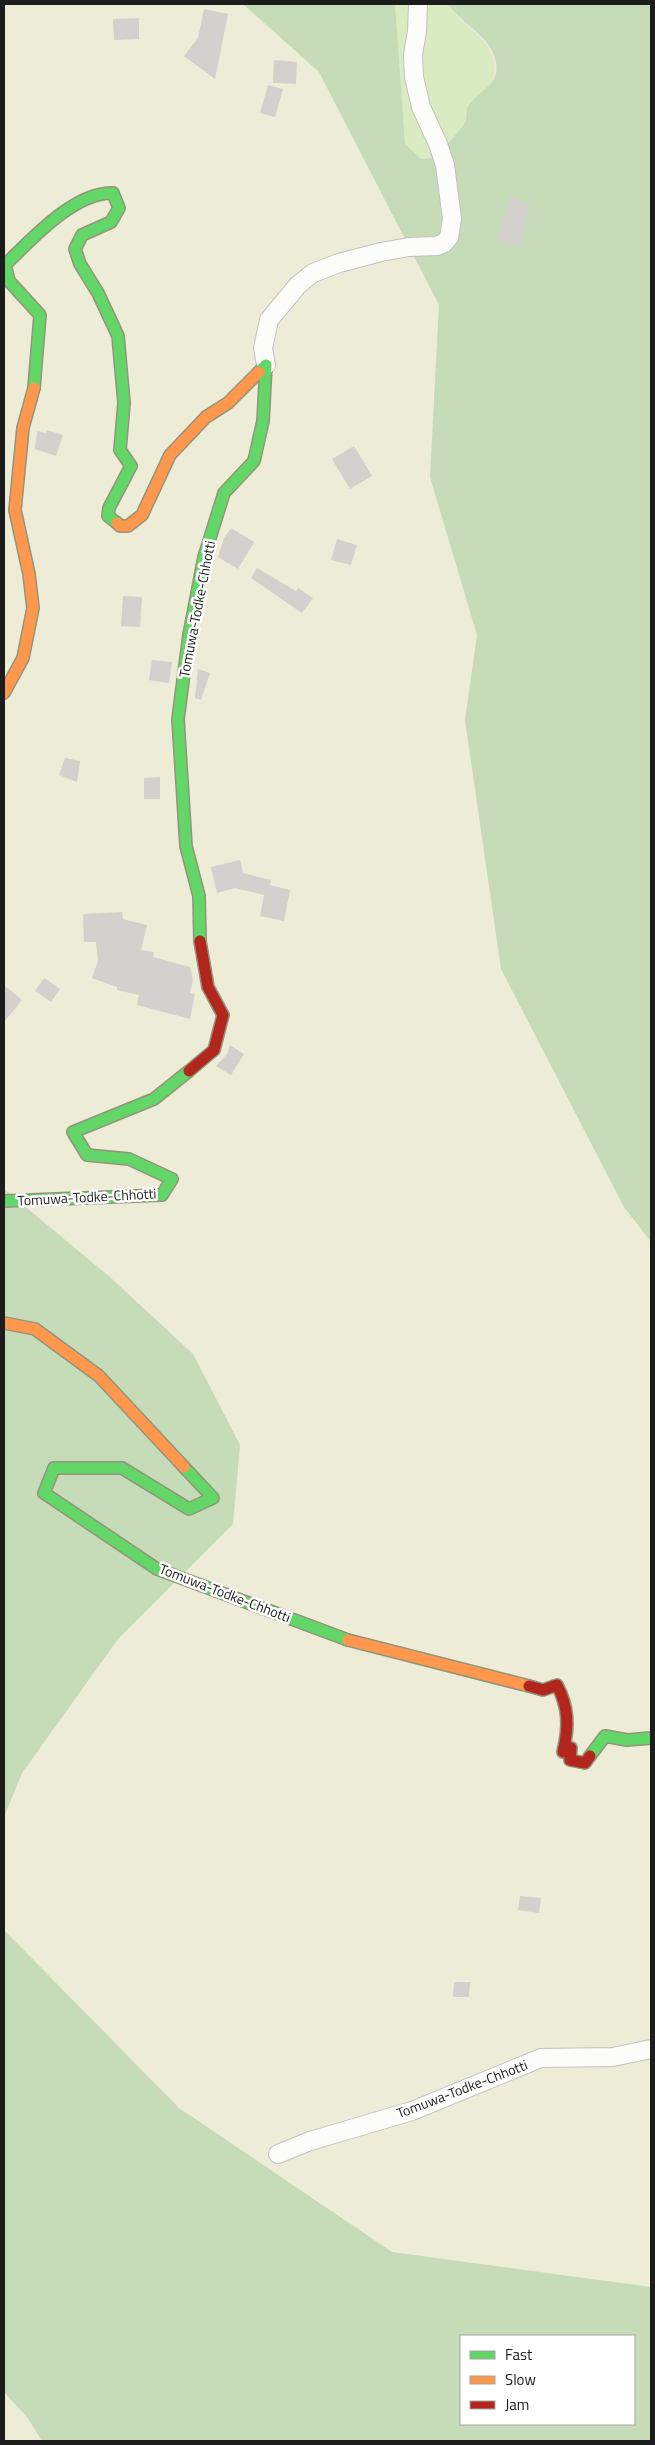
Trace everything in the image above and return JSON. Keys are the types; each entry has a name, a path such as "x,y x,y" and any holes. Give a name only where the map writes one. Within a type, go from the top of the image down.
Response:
{"street":[{"path":"4,692 23,658 33,608 29,574 15,510 23,428 36,381 40,315 9,281 5,265 29,242 80,202 95,194 113,193 118,208 111,222 82,235 75,248 80,264 98,293 118,336 124,403 120,450 132,466 109,508 108,516 120,526 128,526 142,515 170,455 206,417 228,403 266,365 263,348 269,320 298,285 313,273 339,263 381,252 410,247 437,246 444,243 449,237 452,219 445,166 438,144 421,107 414,77 413,55 417,31 418,4"},
{"name":"Tomuwa-Todke-Chhotti","path":"4,1201 162,1195 172,1179 129,1159 87,1155 73,1132 154,1099 214,1050 222,1015 208,987 200,942 199,896 186,846 178,719 189,635 204,556 224,493 254,461 263,421 266,365"},
{"name":"Tomuwa-Todke-Chhotti","path":"4,1323 35,1329 99,1376 213,1498 189,1510 122,1468 54,1468 44,1493 157,1569 359,1644 543,1690 557,1685 568,1707 568,1732 563,1752 571,1748 570,1760 586,1763 605,1736 627,1740 651,1738"},
{"name":"Tomuwa-Todke-Chhotti","path":"278,2154 310,2141 412,2111 541,2058 613,2057 651,2048"}],"green space":[{"path":"4,4 243,4 319,72 439,305 430,477 477,635 465,720 501,969 624,1207 651,1242 651,2287 392,2252 179,2108 4,1931 4,1817 22,1774 118,1639 233,1524 193,1354 112,1279 4,1189"},
{"path":"243,4 395,4 405,144 421,159 433,157 456,134 466,120 468,107 490,84 496,73 494,55 490,48 479,34 459,17 448,4 651,4 651,1242 624,1207 501,969 465,720 477,635 430,477 439,305 319,72"},
{"path":"395,4 448,4 488,47 493,57 493,84 487,88 465,113 466,120 462,127 433,157 421,159 405,144"},
{"path":"4,1189 112,1279 193,1354 240,1445 233,1524 118,1639 22,1773 4,1817"},
{"path":"4,1930 179,2108 392,2252 651,2287 651,2441 42,2441 27,2417 4,2392"},
{"path":"4,2392 27,2417 42,2441 4,2441"}],"building":[{"path":"204,9 228,14 215,79 184,56 198,38"},
{"path":"139,18 139,39 114,40 113,19"},
{"path":"274,60 297,62 296,84 273,83"},
{"path":"268,85 283,89 275,117 260,113"},
{"path":"511,198 530,202 521,246 498,241 506,204 510,205"},
{"path":"47,430 63,435 56,456 35,449 37,431 46,433"},
{"path":"354,446 372,476 350,489 332,459"},
{"path":"231,528 254,542 238,569 218,557 224,538"},
{"path":"337,539 357,545 351,565 331,560"},
{"path":"257,568 296,591 298,588 313,598 302,613 251,578"},
{"path":"123,596 142,597 140,627 121,626"},
{"path":"152,660 172,662 169,683 149,680"},
{"path":"198,669 210,673 201,700 195,698"},
{"path":"65,758 80,761 77,782 59,775"},
{"path":"160,777 160,799 144,799 144,778"},
{"path":"240,860 243,873 271,880 270,885 290,890 284,921 260,916 264,895 235,888 217,893 211,867"},
{"path":"122,912 123,919 147,925 141,950 154,952 153,957 190,967 193,979 190,993 195,994 190,1019 137,1005 139,995 117,990 117,987 92,978 98,961 96,942 84,942 83,914"},
{"path":"44,978 60,989 51,1002 35,991"},
{"path":"4,985 22,1000 4,1022"},
{"path":"230,1045 244,1054 231,1075 216,1066 227,1054"},
{"path":"520,1896 541,1898 539,1913 518,1910"},
{"path":"454,1982 470,1982 469,1997 453,1997"}],"traffic: fast":[{"path":"34,388 40,315 9,281 5,265 69,208 83,200 113,193 119,208 111,222 82,235 75,249 80,264 98,293 118,336 124,403 120,450 131,466 109,508 108,516 117,523"},
{"path":"200,941 199,896 186,846 178,719 189,635 204,557 224,493 254,461 263,421 266,365 259,372"},
{"path":"4,1201 162,1195 172,1179 129,1159 87,1155 73,1132 154,1099 189,1071"},
{"path":"184,1467 213,1498 189,1509 122,1468 54,1468 44,1493 157,1569 348,1640"},
{"path":"590,1756 605,1736 627,1740 651,1738"}],"traffic: slow":[{"path":"117,523 120,526 128,526 142,515 170,455 206,417 228,403 259,372"},
{"path":"4,693 23,658 33,608 29,574 15,510 23,428 34,388"},
{"path":"4,1323 35,1329 99,1376 184,1467"},
{"path":"348,1640 529,1686"}],"traffic: jam":[{"path":"189,1071 214,1050 223,1015 208,987 200,941"},
{"path":"529,1686 543,1690 557,1685 564,1702 567,1718 563,1752 571,1748 570,1760 585,1763 590,1756"}]}
